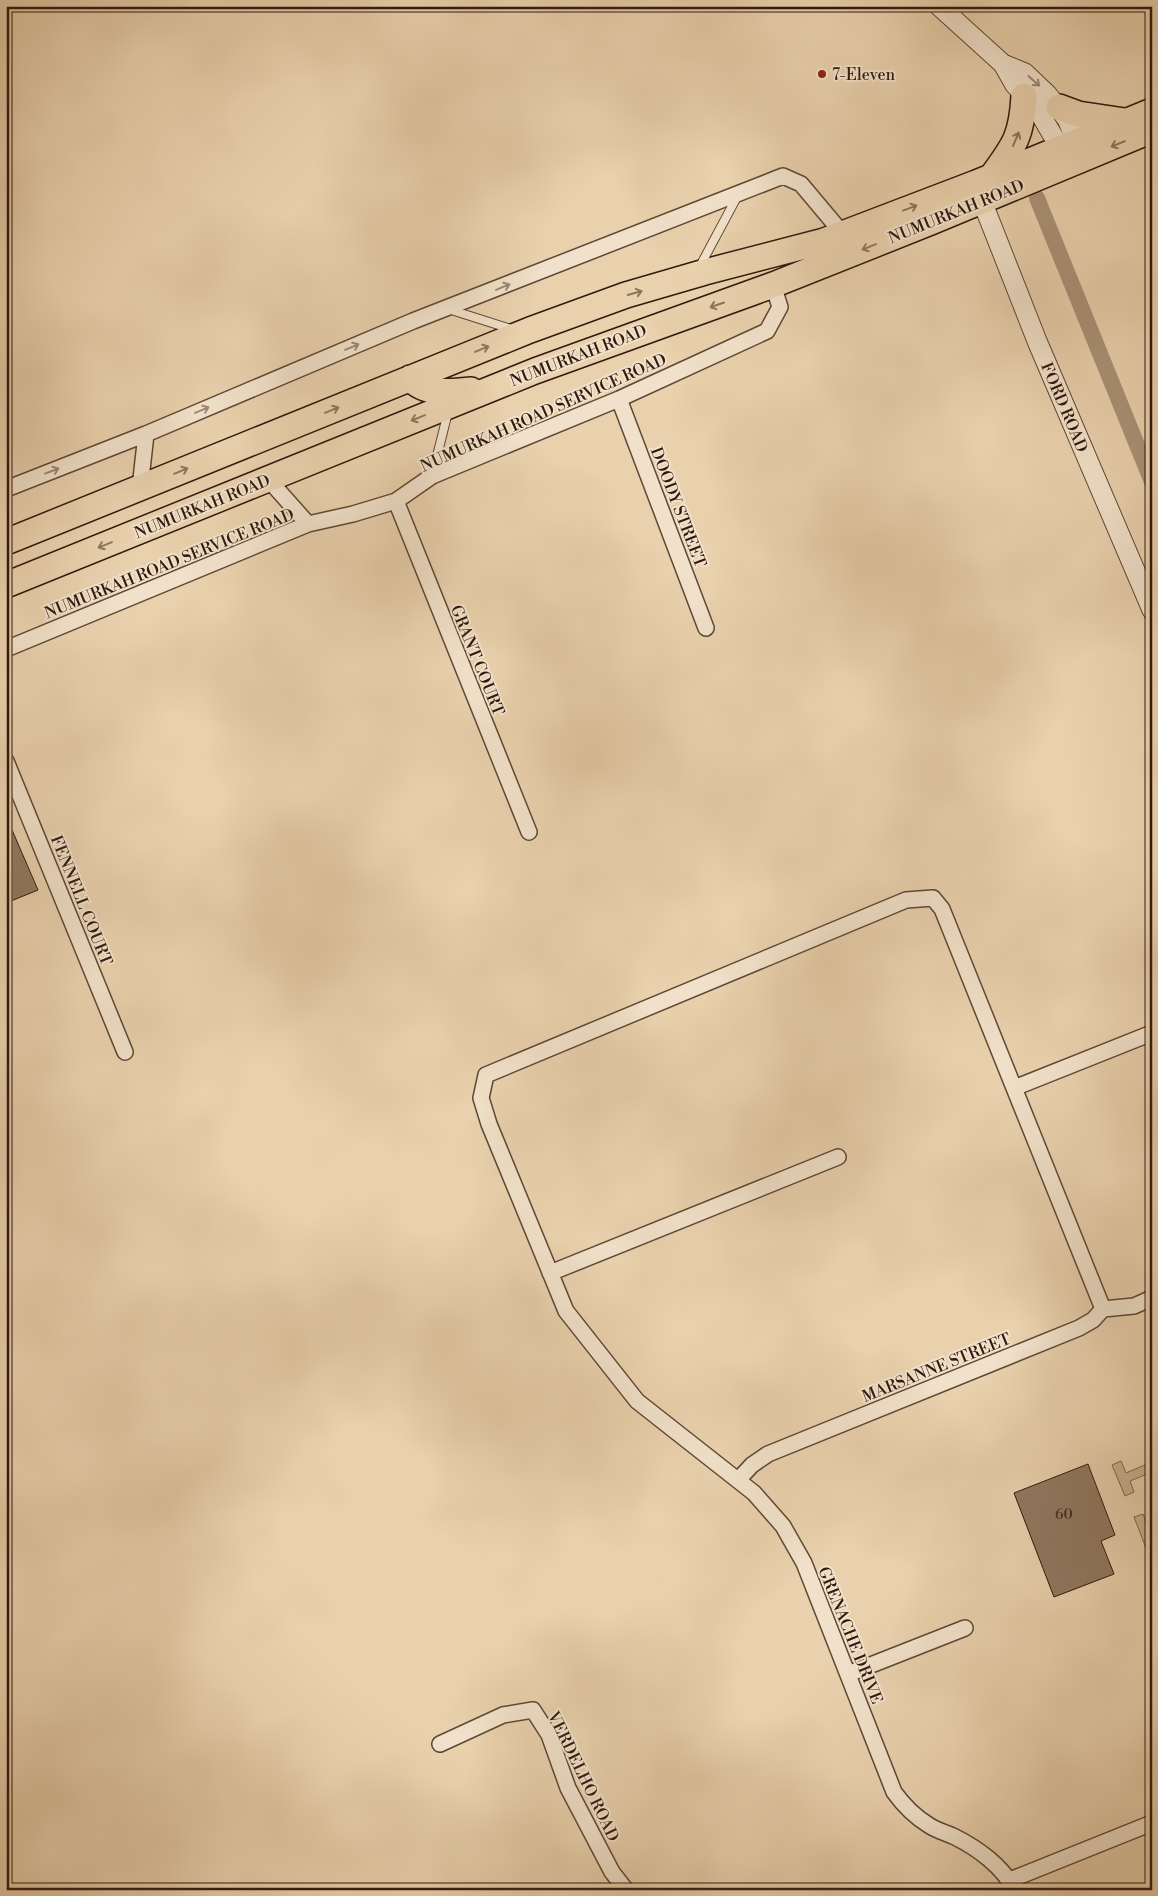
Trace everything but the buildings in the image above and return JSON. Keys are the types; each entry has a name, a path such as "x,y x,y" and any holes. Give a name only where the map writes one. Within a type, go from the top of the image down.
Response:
{"highway":[{"path":"983,187 1013,147 1018,136 1022,124 1024,96"},
{"path":"1059,107 1078,114 1125,121"},
{"name":"NUMURKAH ROAD","path":"1072,153 1125,121 1152,112"},
{"name":"NUMURKAH ROAD","path":"6,542 530,330 626,295 824,241 983,187 1072,153 1152,130"},
{"name":"NUMURKAH ROAD","path":"6,585 587,351 773,285 983,187"},
{"path":"762,258 773,285"},
{"path":"410,378 415,384 436,391 455,392 493,388"}],"street":[{"path":"939,6 1003,64 1015,85 1038,110 1072,153"},
{"path":"1003,64 1025,73 1059,107 1067,119 1072,153"},
{"path":"6,489 146,434 410,322 783,176 801,184 843,234"},
{"name":"FORD ROAD","path":"983,187 1037,341 1152,610"},
{"name":"NUMURKAH ROAD SERVICE ROAD","path":"6,649 308,524 354,514 396,501 432,476 619,399 767,331 780,307 773,285"},
{"name":"DOODY STREET","path":"619,399 706,628"},
{"path":"140,488 146,434"},
{"path":"268,479 308,524"},
{"name":"GRANT COURT","path":"396,501 529,832"},
{"name":"FENNELL COURT","path":"6,762 124,1052"},
{"name":"GRENACHE DRIVE","path":"1012,1885 993,1863 972,1847 932,1828 917,1818 904,1806 894,1792 804,1563 783,1526 754,1493 637,1401 566,1311 489,1124 481,1098 486,1075 906,900 933,898 942,909 1014,1088"},
{"path":"1152,1032 1014,1088 1103,1309 1134,1306 1152,1298"},
{"path":"550,1273 838,1157"},
{"name":"MARSANNE STREET","path":"738,1480 752,1465 768,1454 1079,1328 1093,1320 1103,1309"},
{"path":"848,1674 965,1628"},
{"name":"VERDELHO ROAD","path":"440,1744 503,1715 533,1710 549,1735 568,1788 612,1872 626,1890"},
{"path":"1012,1885 1152,1823"}],"lane":[{"path":"696,275 738,194"},
{"path":"446,309 502,327 530,330"},
{"path":"432,476 450,405"}],"shaded area":[{"path":"1121,1461 1126,1473 1152,1462 1152,1472 1130,1481 1134,1492 1125,1496 1112,1465"},
{"path":"1143,1514 1147,1525 1152,1523 1152,1545 1146,1548 1134,1517"}],"waterway":[{"path":"1037,198 1152,482"}],"place":[{"name":"7-Eleven","path":"822,74"}]}
